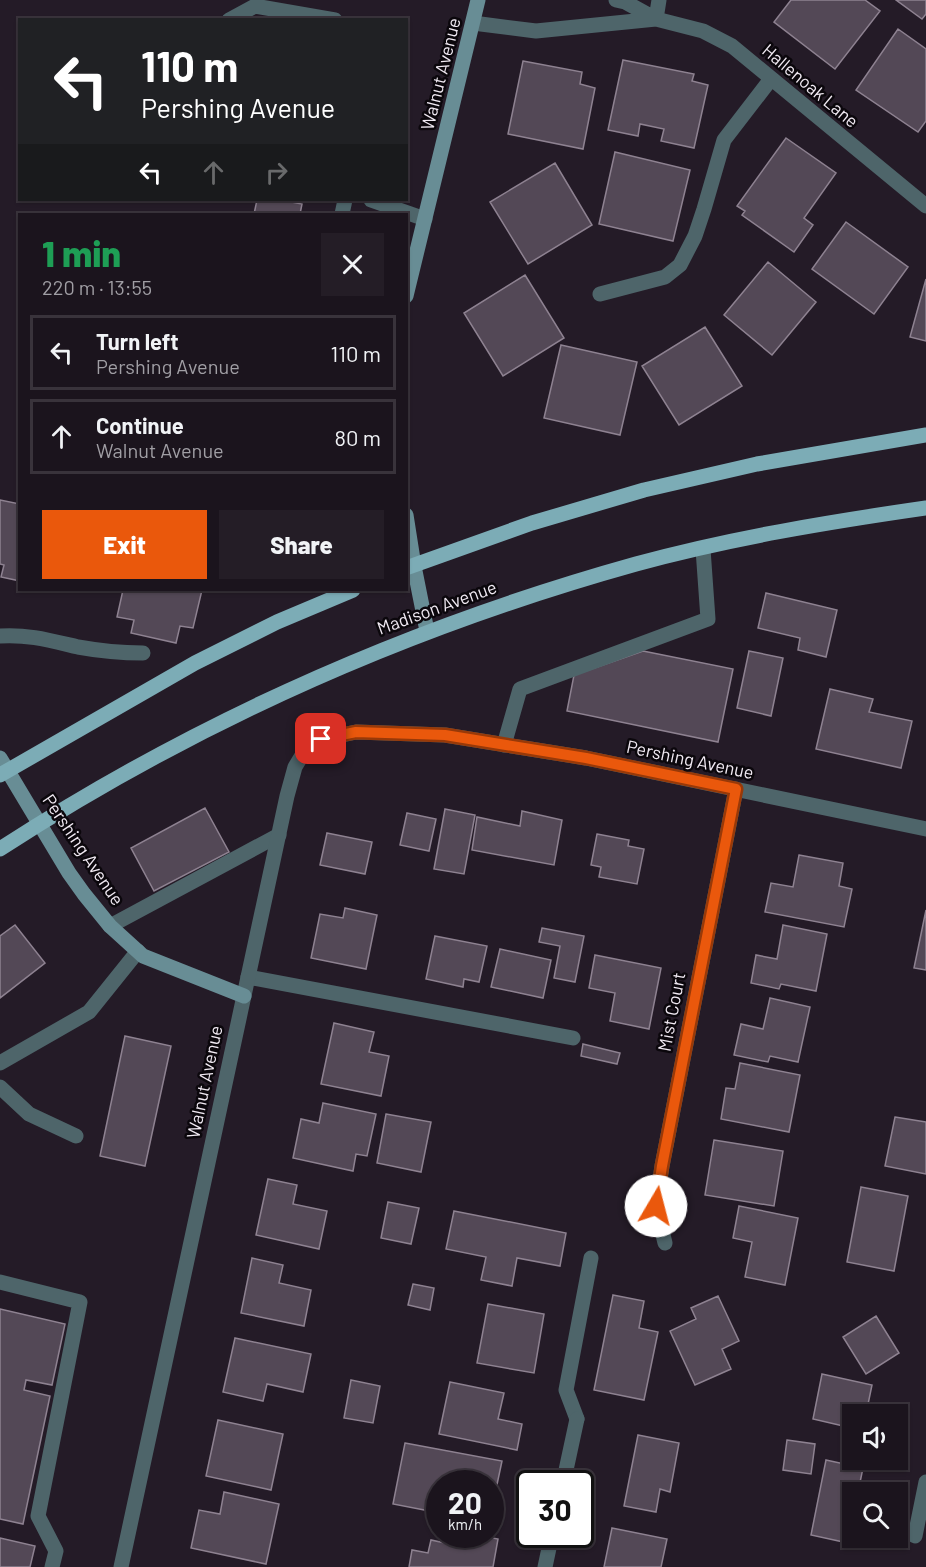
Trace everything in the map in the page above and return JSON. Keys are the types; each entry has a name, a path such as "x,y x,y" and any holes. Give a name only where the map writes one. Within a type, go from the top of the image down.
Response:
{"main road":[{"path":"410,567 532,523 644,490 757,464 926,435"},
{"name":"Madison Avenue","path":"0,849 80,799 179,743 272,697 427,631 529,596 638,564 749,538 926,508"},
{"path":"3,767 195,663 277,622 351,591"}],"street":[{"name":"Walnut Avenue","path":"408,288 478,0"},
{"name":"Hallenoak Lane","path":"616,0 626,2 656,19 703,31 732,46 926,206"},
{"path":"656,19 659,0"},
{"path":"233,18 255,6 324,18"},
{"name":"Hallenoak Lane","path":"473,23 536,31 656,19"},
{"path":"600,294 665,278 680,265 695,236 724,140 771,80"},
{"path":"374,201 408,213"},
{"path":"408,213 425,219"},
{"path":"408,541 410,567 427,631"},
{"path":"504,745 520,689 708,619 703,549"},
{"path":"0,636 39,637 119,653 143,653"},
{"name":"Walnut Avenue","path":"121,1567 295,767 310,742 356,732 445,735"},
{"name":"Pershing Avenue","path":"445,735 586,758 926,829"},
{"name":"Pershing Avenue","path":"3,767 84,894 110,926 143,956 244,996"},
{"name":"Mist Court","path":"664,1242 656,1206 662,1166 736,789"},
{"path":"110,926 279,835"},
{"path":"0,1064 89,1012 138,951"},
{"path":"248,977 573,1038"},
{"path":"0,1087 29,1114 76,1136"},
{"path":"566,1470 577,1419 566,1390 591,1258"},
{"path":"0,1282 80,1302 38,1516 56,1551 52,1567"},
{"path":"915,1536 926,1482"},
{"path":"545,1567 549,1548"}],"building":[{"path":"791,0 865,0 880,11 835,69 774,22"},
{"path":"896,0 926,0 926,14 922,19"},
{"path":"898,29 926,49 926,121 918,132 856,90"},
{"path":"623,60 694,74 692,81 708,85 694,148 661,141 664,129 640,124 638,136 608,130"},
{"path":"523,61 582,72 580,84 595,88 583,149 508,134"},
{"path":"786,138 836,173 804,218 813,225 794,252 742,215 745,211 737,206"},
{"path":"615,152 690,170 673,241 599,224"},
{"path":"555,163 592,225 528,264 490,202"},
{"path":"257,201 286,201 302,204 300,213 254,213"},
{"path":"846,222 908,267 874,314 812,269"},
{"path":"768,262 816,302 772,355 724,315"},
{"path":"525,275 564,338 503,376 464,313"},
{"path":"926,279 926,341 910,337"},
{"path":"705,327 742,386 679,425 642,366"},
{"path":"561,345 637,362 620,435 544,418"},
{"path":"0,500 18,504 18,581 1,577 4,565 0,564"},
{"path":"123,591 202,591 193,628 180,626 176,643 131,633 134,620 117,617"},
{"path":"766,593 837,610 826,657 798,650 800,638 758,628"},
{"path":"643,651 733,669 718,742 567,711 574,675"},
{"path":"749,651 783,658 771,716 737,708"},
{"path":"830,689 873,699 869,712 912,721 901,768 816,749"},
{"path":"205,808 229,852 154,891 131,848"},
{"path":"445,809 475,815 464,874 434,869"},
{"path":"522,811 562,820 554,865 472,850 477,817 520,826"},
{"path":"407,813 436,819 429,851 400,845"},
{"path":"327,833 372,842 365,874 320,865"},
{"path":"597,834 629,840 628,846 644,849 637,884 599,877 601,867 591,865"},
{"path":"799,855 843,863 839,886 852,889 844,927 765,912 771,883 793,887"},
{"path":"345,908 377,915 366,969 311,958 320,914 343,918"},
{"path":"926,910 926,970 914,968"},
{"path":"15,925 45,963 0,998 0,936"},
{"path":"783,925 827,934 816,991 781,984 779,989 751,983 756,955 777,959"},
{"path":"542,928 584,936 575,982 554,978 560,946 539,942"},
{"path":"435,936 487,946 479,982 464,979 463,987 426,979"},
{"path":"500,949 551,960 543,998 491,987"},
{"path":"595,955 661,968 649,1029 610,1021 615,993 589,988"},
{"path":"770,998 810,1007 798,1062 770,1056 768,1062 734,1055 741,1024 763,1029"},
{"path":"334,1023 374,1032 369,1052 389,1056 381,1096 321,1084"},
{"path":"125,1036 171,1046 145,1166 100,1156"},
{"path":"583,1044 620,1053 617,1064 581,1056"},
{"path":"740,1063 800,1075 789,1132 721,1119 726,1088 735,1089"},
{"path":"323,1103 376,1114 367,1156 356,1154 353,1171 293,1158 301,1119 319,1123"},
{"path":"386,1114 431,1122 421,1172 377,1163"},
{"path":"895,1117 926,1122 926,1174 885,1166"},
{"path":"714,1140 783,1151 774,1206 705,1195"},
{"path":"268,1179 297,1185 293,1204 327,1211 319,1249 256,1235"},
{"path":"861,1187 908,1196 894,1271 847,1262"},
{"path":"388,1202 419,1208 411,1244 381,1238"},
{"path":"739,1206 798,1218 785,1285 745,1277 752,1242 733,1238"},
{"path":"454,1211 566,1233 560,1266 517,1258 512,1286 481,1280 486,1257 446,1249"},
{"path":"252,1258 283,1265 279,1283 311,1290 304,1326 241,1313"},
{"path":"413,1284 434,1288 430,1310 408,1305"},
{"path":"613,1295 644,1301 639,1328 658,1332 644,1400 594,1390"},
{"path":"718,1296 739,1341 722,1349 731,1369 695,1385 670,1331 696,1319 691,1308"},
{"path":"488,1304 544,1314 534,1373 477,1363"},
{"path":"0,1309 65,1324 52,1385 26,1380 24,1390 50,1396 23,1524 0,1519"},
{"path":"876,1316 899,1353 866,1374 843,1337"},
{"path":"235,1338 311,1354 303,1392 267,1384 263,1401 223,1392"},
{"path":"822,1374 872,1385 868,1404 842,1404 842,1426 813,1419"},
{"path":"351,1380 380,1386 373,1423 344,1418"},
{"path":"450,1382 504,1393 498,1419 522,1424 517,1450 439,1434"},
{"path":"218,1420 283,1434 271,1490 206,1476"},
{"path":"638,1435 679,1443 670,1492 660,1489 656,1512 624,1506"},
{"path":"787,1440 815,1444 811,1474 783,1470"},
{"path":"405,1443 502,1461 500,1470 426,1470 426,1510 393,1504"},
{"path":"826,1460 842,1463 842,1470 863,1470 860,1482 842,1482 842,1542 811,1535"},
{"path":"224,1492 279,1504 266,1564 191,1548 199,1510 220,1514"},
{"path":"612,1528 667,1539 661,1567 604,1567"},
{"path":"0,1538 35,1546 30,1567 0,1567"},
{"path":"429,1548 496,1548 493,1567 409,1567 412,1550 428,1553"}],"route":[{"path":"321,739 356,732 445,735 586,758 736,789 656,1206"}]}
